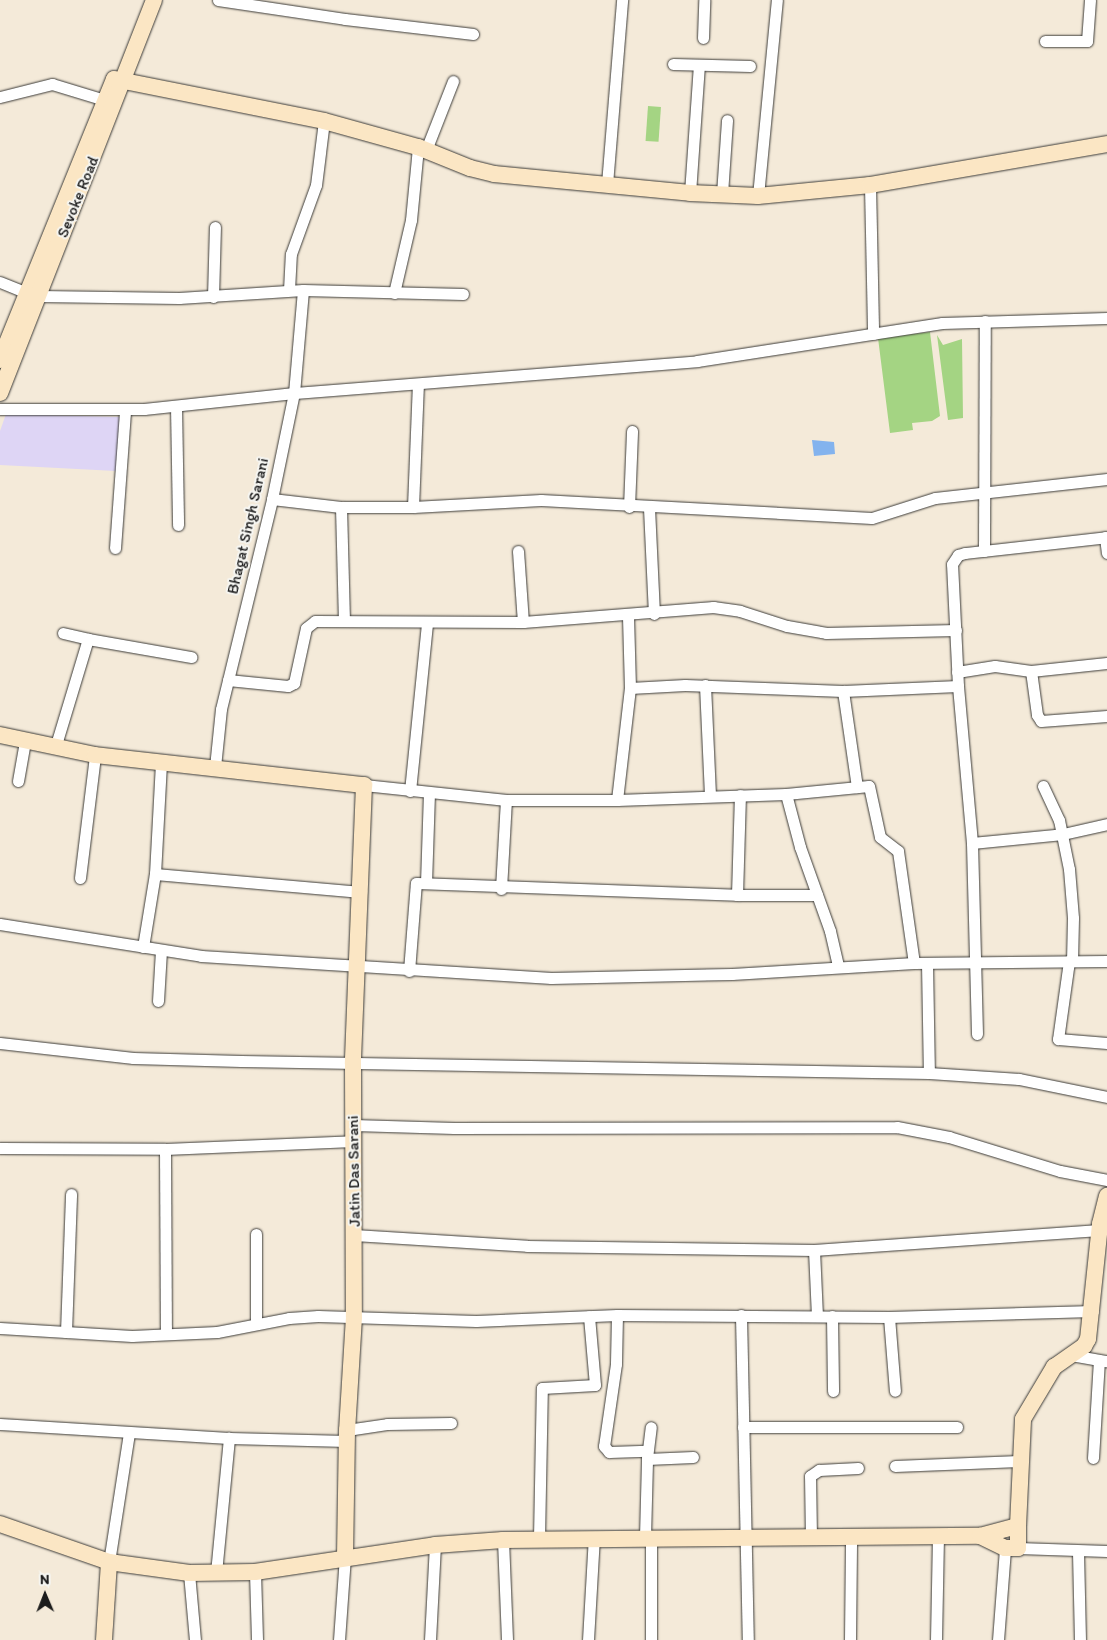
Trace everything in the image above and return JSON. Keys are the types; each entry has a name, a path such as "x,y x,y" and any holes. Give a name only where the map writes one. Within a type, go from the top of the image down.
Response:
{"street":[{"name":"Sevoke Road","path":"0,393 33,294 105,100 119,80 143,0"},
{"name":"Sevoke Road","path":"0,359 33,294 119,80 154,0"},
{"path":"218,0 345,19 473,34"},
{"path":"607,184 622,0"},
{"path":"703,38 704,0"},
{"path":"758,196 777,0"},
{"path":"1045,41 1087,41 1090,0"},
{"path":"673,64 750,66"},
{"path":"690,193 699,65"},
{"path":"119,80 324,121 422,149 494,174 690,193 758,196 870,185 1107,144"},
{"path":"394,293 411,220 422,149 453,81"},
{"path":"0,97 52,84 105,100"},
{"path":"722,194 727,120"},
{"path":"289,290 295,241 316,185 324,121"},
{"path":"870,185 873,334"},
{"path":"213,297 215,227"},
{"path":"0,282 33,294 213,297 289,290 464,294"},
{"name":"Bhagat Singh Sarani","path":"215,767 221,709 272,499 294,393 303,290"},
{"path":"0,409 124,411 294,393 697,361 873,334 985,321 1030,323 1107,318"},
{"path":"984,551 982,492 986,432 985,321"},
{"path":"413,507 418,384"},
{"path":"176,406 178,526"},
{"path":"115,548 124,411"},
{"path":"629,507 632,431"},
{"path":"272,499 341,506 413,507 527,500 629,507 882,518 916,502 982,492 1107,479"},
{"path":"341,506 344,621"},
{"path":"649,508 654,614"},
{"path":"976,1034 972,842 957,672 953,561 962,554 1106,537 1107,553"},
{"path":"518,551 522,622"},
{"path":"228,680 291,685 297,678 307,625 315,621 427,624 522,622 654,614 698,607 728,609 799,630 826,633 956,630"},
{"path":"617,800 630,688 628,616"},
{"path":"410,790 427,624"},
{"path":"63,633 191,657"},
{"path":"56,748 88,639"},
{"path":"957,672 996,666 1031,671 1107,663"},
{"path":"1031,671 1036,715 1040,721 1107,716"},
{"path":"630,688 705,685 843,691 958,686"},
{"path":"705,685 710,796"},
{"path":"843,691 857,787"},
{"path":"0,735 25,742 95,755 506,800 617,800 786,794 869,786 880,837 898,851 914,963"},
{"path":"18,781 25,742"},
{"path":"80,878 95,755"},
{"path":"143,947 155,874 161,762"},
{"name":"Jatin Das Sarani","path":"345,1557 347,1436 354,1317 353,1064 364,785"},
{"path":"1042,786 1063,834 1072,894 1071,961 1058,1039 1107,1043"},
{"path":"426,884 429,793"},
{"path":"786,794 830,931 838,966"},
{"path":"737,895 740,795"},
{"path":"501,889 506,800"},
{"path":"972,842 1063,834 1107,824"},
{"path":"155,874 361,892"},
{"path":"409,971 416,883 501,889 737,895 817,895"},
{"path":"0,924 160,950 356,968 551,978 732,974 838,966 914,963 1107,961"},
{"path":"158,1000 160,950"},
{"path":"927,963 929,1073"},
{"path":"0,1043 133,1058 353,1064 929,1073 1019,1079 1068,1092 1107,1097"},
{"path":"0,1148 165,1149 353,1133 454,1128 897,1127 949,1137 1060,1171 1107,1180"},
{"path":"165,1149 166,1334"},
{"path":"66,1332 71,1194"},
{"path":"998,1640 1012,1548 1018,1526 1020,1432 1028,1407 1054,1367 1084,1346 1093,1310 1107,1196"},
{"path":"354,1235 526,1246 814,1250 1102,1226"},
{"path":"256,1234 256,1324"},
{"path":"814,1250 817,1316"},
{"path":"0,1328 66,1332 166,1334 217,1332 289,1318 354,1317 476,1321 617,1315 889,1317 1093,1310"},
{"path":"617,1315 616,1364 604,1446 609,1452 693,1457"},
{"path":"741,1315 748,1640"},
{"path":"539,1538 542,1388 595,1385 589,1316"},
{"path":"832,1316 833,1391"},
{"path":"889,1317 895,1391"},
{"path":"1071,1355 1103,1361 1093,1458"},
{"path":"0,1424 229,1438 347,1436 387,1424 451,1423"},
{"path":"650,1640 647,1455 651,1426"},
{"path":"744,1427 957,1427"},
{"path":"104,1640 110,1562 129,1433"},
{"path":"216,1573 229,1438"},
{"path":"895,1466 1019,1461"},
{"path":"811,1538 810,1476 819,1470 858,1468"},
{"path":"0,1524 110,1562 189,1573 254,1572 435,1545 503,1540 594,1537 851,1538 980,1536 1018,1526"},
{"path":"980,1536 1012,1548 1078,1552 1107,1551"},
{"path":"588,1640 594,1537"},
{"path":"936,1640 938,1537"},
{"path":"850,1640 851,1538"},
{"path":"503,1540 507,1640"},
{"path":"430,1640 435,1545"},
{"path":"1078,1552 1080,1640"},
{"path":"339,1640 345,1557"},
{"path":"254,1572 257,1640"},
{"path":"189,1573 195,1640"}],"shaded area":[{"path":"6,414 120,417 116,471 0,465 0,431"}],"green space":[{"path":"648,106 661,107 659,142 646,141"},
{"path":"930,332 940,416 932,421 912,423 913,430 890,433 878,338"},
{"path":"937,335 943,345 962,339 963,418 948,420"}],"water":[{"path":"812,440 834,442 835,454 814,456"}]}
